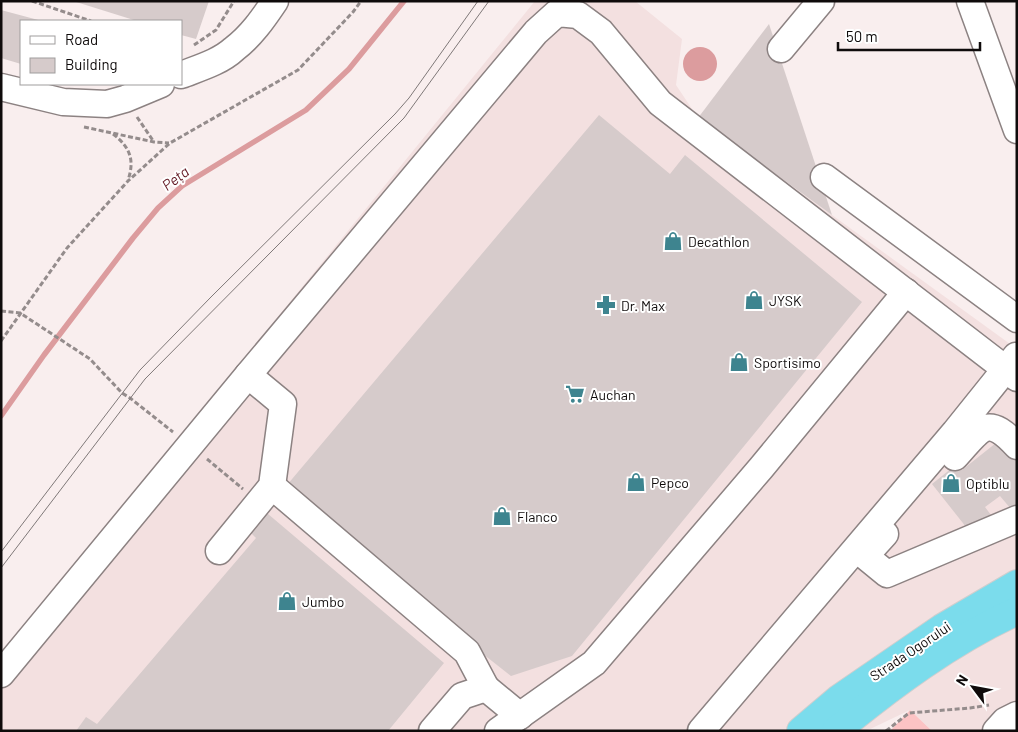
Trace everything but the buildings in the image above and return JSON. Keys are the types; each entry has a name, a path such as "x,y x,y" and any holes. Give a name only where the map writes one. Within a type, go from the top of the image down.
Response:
{"highway":[{"name":"Strada Ogorului","path":"801,729 840,698 942,628 1017,584"},
{"name":"Strada Ogorului","path":"836,731 924,665 956,644 1013,614"}],"street":[{"path":"182,75 219,59 234,50 262,22 275,1"},
{"path":"781,49 821,1"},
{"path":"970,1 1017,130"},
{"path":"1,674 248,375 536,32 557,13 578,15 602,32 660,103 906,292 1013,368 861,552 701,731"},
{"path":"1,87 63,102 107,104 125,99 159,85"},
{"path":"824,177 1017,319"},
{"path":"498,731 594,663 761,468 906,292"},
{"path":"219,551 272,486 283,404 248,375"},
{"path":"861,552 977,432 985,427 994,426 1014,435"},
{"path":"272,486 466,652 486,688 520,716"},
{"path":"861,552 887,574 1017,519"},
{"path":"432,731 462,696 486,688"},
{"path":"996,731 1005,721 1017,715"}],"path":[{"path":"32,1 88,20"},
{"path":"188,48 216,30 234,1"},
{"path":"1,341 67,248 128,181 170,143 298,70 353,12 361,1"},
{"path":"112,133 118,137 129,152 132,162 128,181"},
{"path":"1,311 20,313 90,359"},
{"path":"886,731 910,713 976,708 994,703"}],"shaded area":[{"path":"535,1 635,1 682,39 676,85 698,118 1017,349 1017,731 932,731 910,710 866,731 1,731 1,651 88,550"},
{"path":"700,47 707,48 712,52 716,57 716,71 712,76 707,80 700,81 693,80 688,76 684,71 683,64 684,57 688,52 693,48"},
{"path":"910,710 932,731 890,731"}],"waterway":[{"name":"Peța","path":"1,416 44,355 158,208 182,186 306,110 349,69 404,1"}],"tram line":[{"path":"1,552 140,370 395,114 409,98 478,1"},
{"path":"1,568 145,379 404,118 489,1"}],"place":[{"name":"Decathlon","path":"673,241"},
{"name":"JYSK","path":"754,300"},
{"name":"Dr. Max","path":"606,305"},
{"name":"Sportisimo","path":"739,362"},
{"name":"Auchan","path":"575,394"},
{"name":"Pepco","path":"636,482"},
{"name":"Optiblu","path":"951,483"},
{"name":"Flanco","path":"502,516"},
{"name":"Jumbo","path":"287,601"}]}
